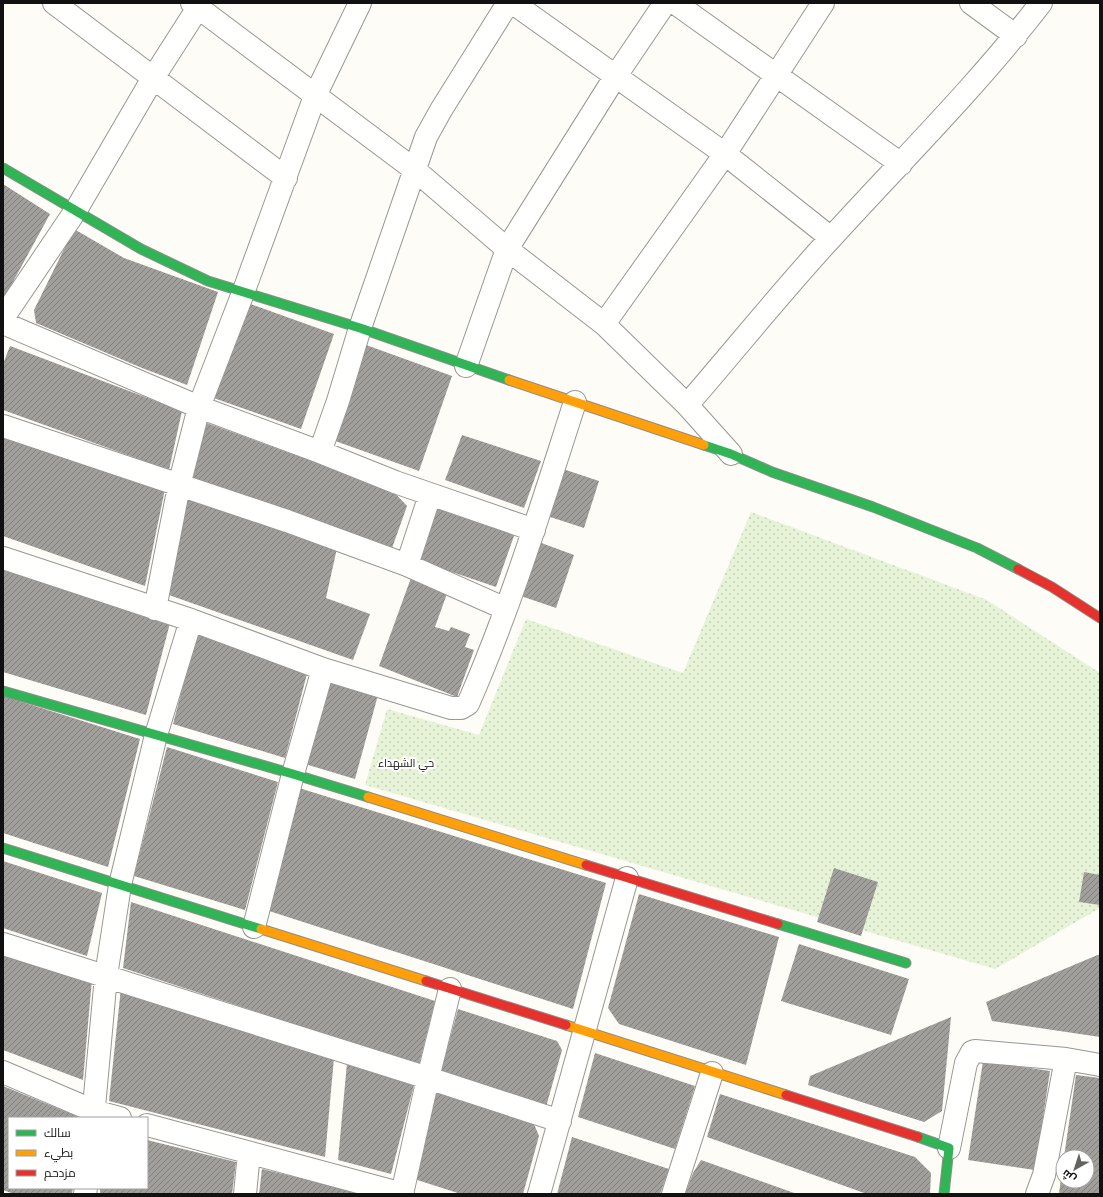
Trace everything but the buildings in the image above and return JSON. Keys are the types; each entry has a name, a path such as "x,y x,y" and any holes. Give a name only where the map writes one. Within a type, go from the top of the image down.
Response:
{"street":[{"path":"54,3 286,178"},
{"path":"155,609 179,486 199,407 286,178 315,96 360,3"},
{"path":"320,452 338,401 360,328 426,137 441,110 508,3"},
{"path":"513,3 725,154 831,238"},
{"path":"466,366 507,249 615,77 665,3"},
{"path":"675,3 777,74 901,164"},
{"path":"604,324 725,154 823,3"},
{"path":"971,3 1016,36"},
{"path":"687,405 831,238 901,164 1016,36 1041,3"},
{"path":"3,318 76,210 197,5 315,96 415,170 507,249 604,324 687,405 731,454"},
{"path":"3,168 141,249 208,281 360,328 466,366 731,454 772,472 873,507 977,548 1052,588 1100,618"},
{"path":"3,323 199,407 430,495 534,530"},
{"path":"3,558 191,620 323,669 451,708 461,708 468,704 506,609 534,530 575,402"},
{"path":"3,426 287,521 407,565 506,609"},
{"path":"407,565 430,495"},
{"path":"93,1114 106,976 120,885 156,735 191,620"},
{"path":"254,927 293,774 323,669"},
{"path":"3,691 293,774 906,963"},
{"path":"3,848 949,1148"},
{"path":"539,1194 627,878"},
{"path":"3,944 560,1121"},
{"path":"148,1125 402,1194 450,989"},
{"path":"944,1194 949,1148 966,1062 972,1052 975,1051 1066,1060 1100,1065"},
{"path":"1038,1194 1044,1175 1066,1060"},
{"path":"3,1072 93,1114 113,1117"},
{"path":"672,1194 712,1072"},
{"path":"245,1194 249,1153"}],"green space":[{"path":"751,512 987,600 1100,673 1100,908 995,969 365,785 387,709 479,735 526,619 683,673"}],"traffic: fast":[{"path":"3,168 141,249 208,281 360,328 509,380"},
{"path":"704,445 731,454 772,472 873,507 977,548 1018,569"},
{"path":"3,691 368,797"},
{"path":"3,848 261,929"},
{"path":"778,924 906,963"},
{"path":"918,1137 949,1148 944,1194"}],"traffic: slow":[{"path":"509,380 704,445"},
{"path":"368,797 586,865"},
{"path":"261,929 426,981"},
{"path":"566,1025 786,1095"}],"traffic: jam":[{"path":"1018,569 1052,587 1100,618"},
{"path":"586,865 778,924"},
{"path":"426,981 566,1025"},
{"path":"786,1095 918,1137"}],"district":[{"name":"حي الشهداء","path":"406,763"}]}
